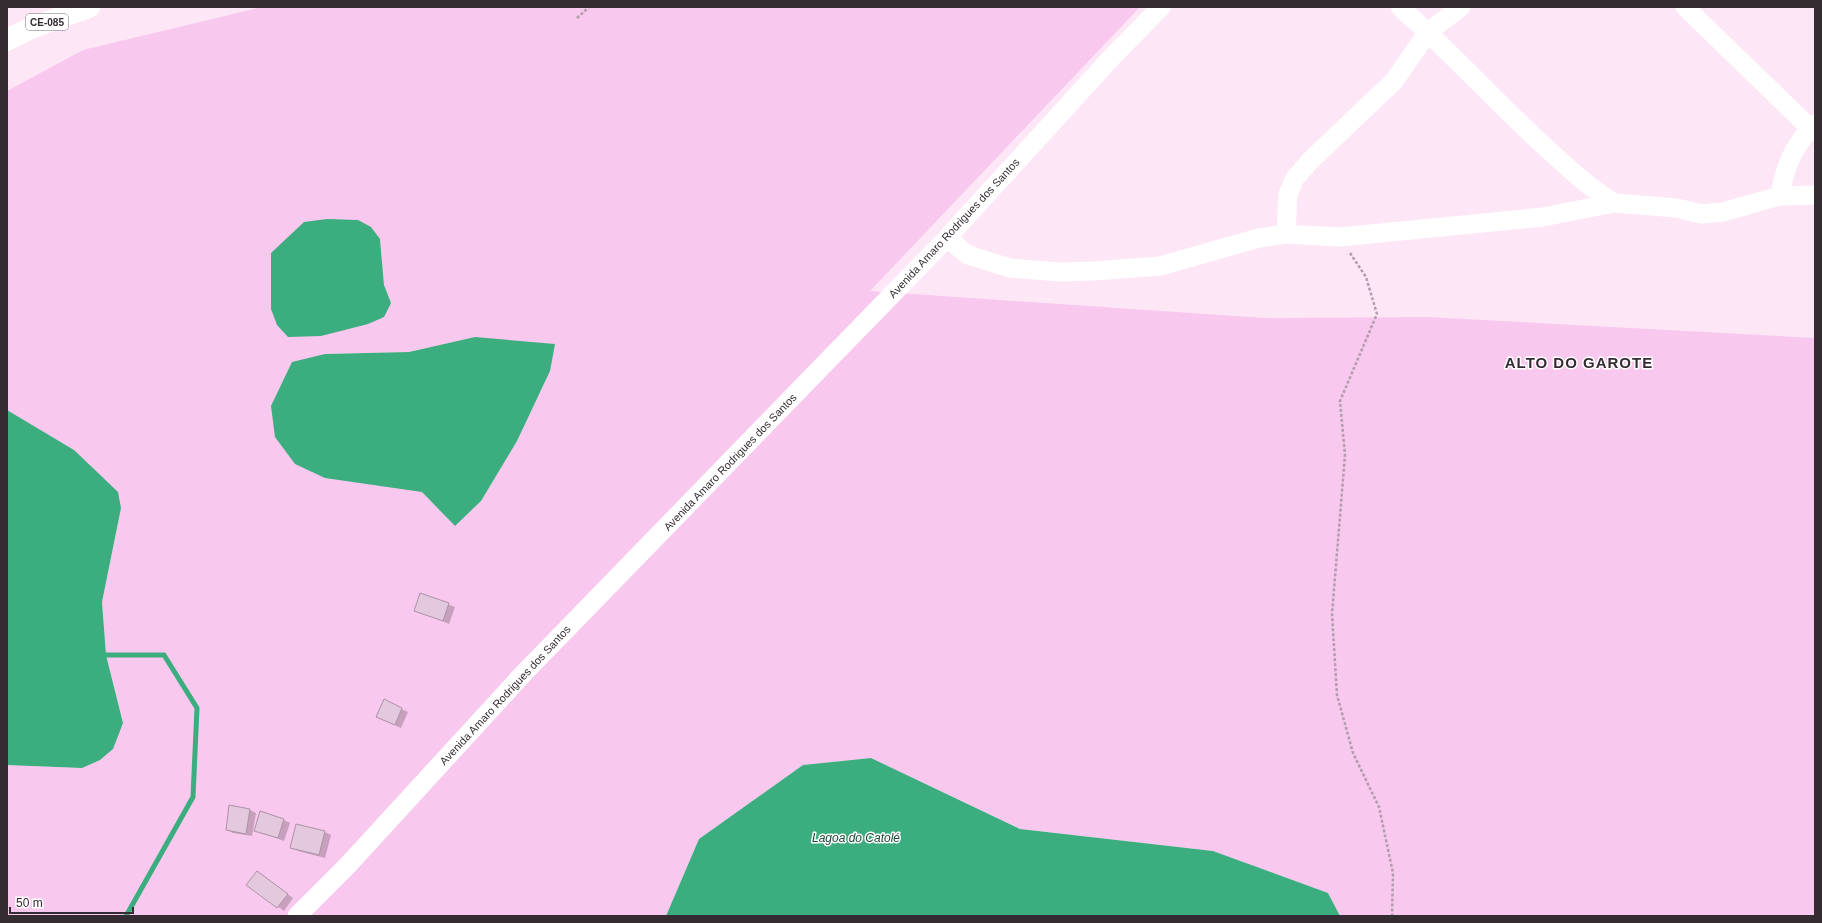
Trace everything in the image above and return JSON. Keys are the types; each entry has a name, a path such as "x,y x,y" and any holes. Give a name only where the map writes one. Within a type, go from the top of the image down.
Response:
{"highway":[{"name":"CE-085","path":"7,40 31,28 89,7"}],"street":[{"name":"Avenida Amaro Rodrigues dos Santos","path":"297,916 353,859 524,674 947,238 1112,58 1162,7"},
{"path":"1400,7 1428,32 1502,108 1588,186 1614,203"},
{"path":"1286,234 1288,194 1295,178 1312,159 1394,81 1428,32 1461,7"},
{"path":"1685,7 1813,127 1799,142 1788,163 1780,196"},
{"path":"947,238 968,255 982,261 1016,269 1060,272 1136,269 1160,266 1259,238 1286,234 1340,237 1536,218 1614,203 1677,208 1696,213 1711,214 1780,196 1815,195"}],"path":[{"path":"577,18 589,7"},
{"path":"1340,237 1366,277 1377,314 1340,401 1345,455 1332,614 1336,695 1353,753 1380,807 1393,873 1392,916"}],"shaded area":[{"path":"262,7 1140,7 870,291 1264,318 1428,317 1815,338 1815,916 1340,916 1328,893 1213,851 1021,829 871,758 803,765 699,839 666,916 7,916 7,765 82,768 123,722 106,655 102,602 121,508 74,450 7,410 7,91 83,50","holes":["304,222 380,239 384,285 391,304","475,337 550,371 517,441 481,501 455,526 422,492 325,354 409,352"]}],"water":[{"path":"327,219 358,220 371,227 380,239 384,285 391,303 384,317 368,324 321,336 288,337 277,325 271,309 271,253 304,222"},
{"path":"475,337 555,344 550,371 517,441 481,501 455,526 422,492 325,478 295,464 275,437 271,406 292,362 325,354 409,352"},
{"path":"7,410 74,450 118,492 121,508 102,602 106,655 123,723 113,749 100,760 82,768 7,765"},
{"name":"Lagoa do Catolé","path":"871,758 1020,829 1213,851 1328,893 1340,916 666,916 699,839 803,765"}],"building":[{"path":"420,593 449,603 443,621 414,611"},
{"path":"384,699 402,708 395,725 376,717"},
{"path":"229,805 250,809 246,834 226,830"},
{"path":"260,811 284,819 278,838 254,831"},
{"path":"296,824 325,831 319,855 290,848"},
{"path":"257,871 288,894 277,908 246,885"}],"waterway":[{"path":"106,655 164,655 197,708 193,797 126,916"}],"district":[{"name":"ALTO DO GAROTE","path":"1579,363"}]}
